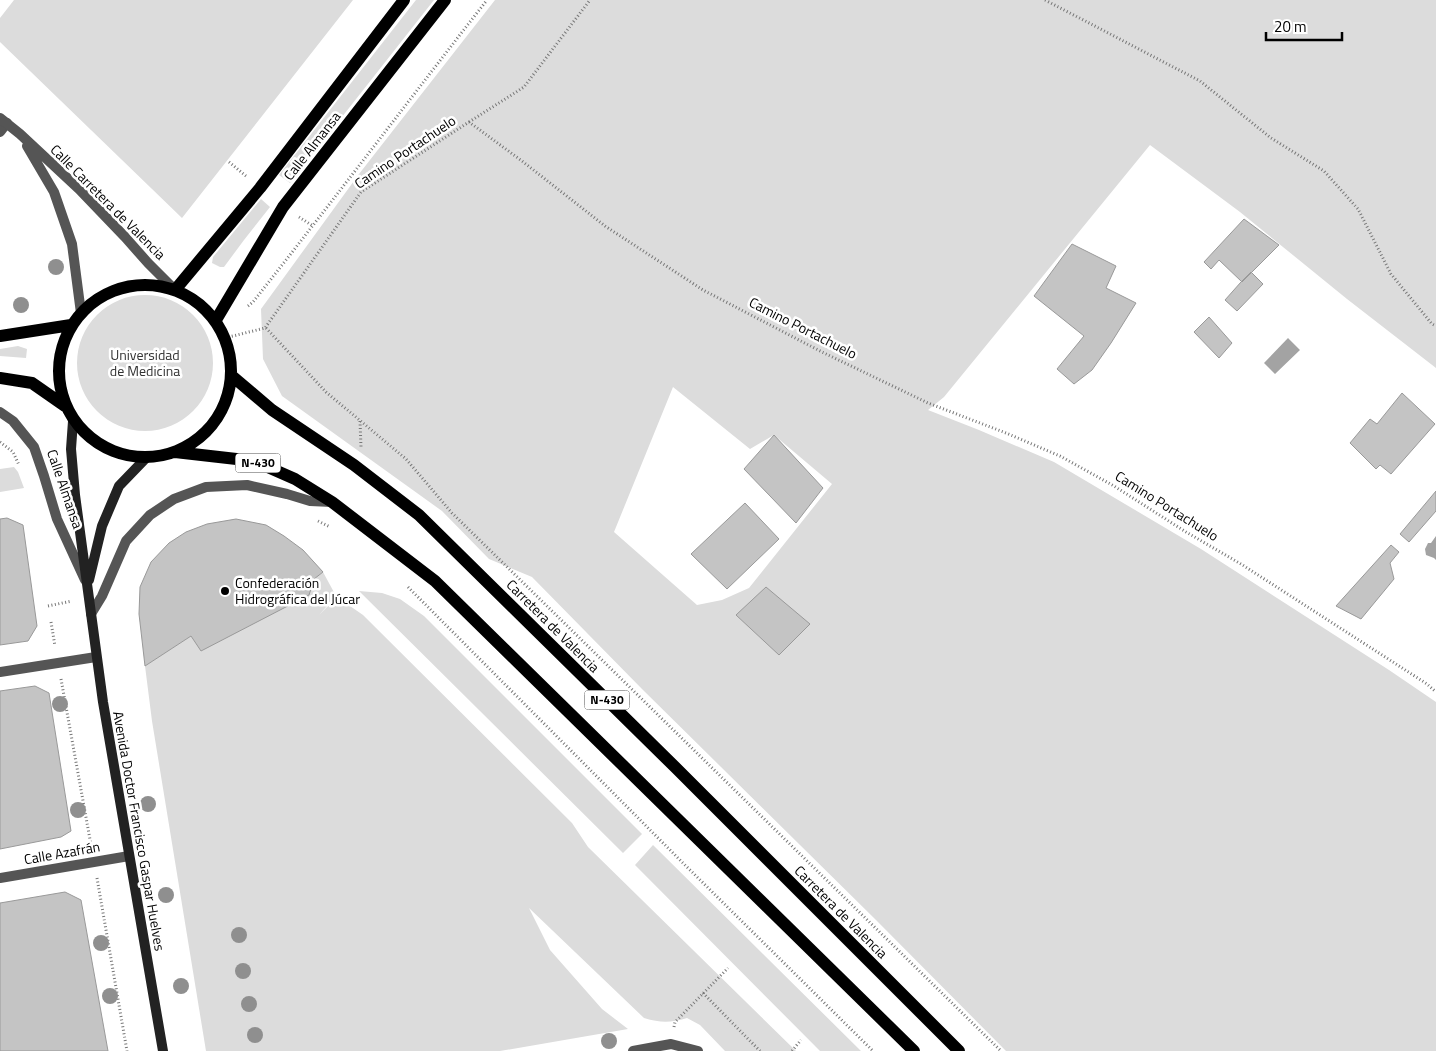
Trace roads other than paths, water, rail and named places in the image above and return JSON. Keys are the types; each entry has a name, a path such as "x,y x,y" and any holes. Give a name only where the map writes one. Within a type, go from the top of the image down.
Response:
{"main road":[{"name":"Calle Almansa","path":"176,290 260,188 404,0"},
{"name":"Calle Almansa","path":"216,320 283,207 445,0"},
{"path":"145,285 176,290 194,300 216,320 229,347 232,376 224,408 204,435 176,452 146,458 118,454 93,441 73,421 65,406 59,386 58,365 62,344 71,325 81,313 110,292 145,285"},
{"path":"0,336 71,325"},
{"name":"Carretera de Valencia","path":"232,376 272,410 354,465 419,515 959,1051"},
{"path":"0,378 32,382 65,406"},
{"name":"N-430","path":"176,452 254,461 295,479 332,502 435,581 914,1051"}],"street":[{"name":"Calle Carretera de Valencia","path":"2,124 20,134 78,189 176,290"},
{"name":"Calle Carretera de Valencia","path":"20,134 54,192 72,244 81,313"},
{"name":"Calle Almansa","path":"0,412 13,421 34,447 57,519 88,586"},
{"name":"Avenida Doctor Francisco Gaspar Huelves","path":"73,421 71,449 74,495 88,586 96,657 164,1051"},
{"name":"Avenida Doctor Francisco Gaspar Huelves","path":"88,586 102,526 119,486 146,458"},
{"path":"91,614 126,541 150,515 174,499 206,487 247,485 310,501 332,502"},
{"path":"0,672 96,657"},
{"name":"Calle Azafrán","path":"0,878 130,856"},
{"path":"633,1051 672,1044 698,1051"}],"place":[{"name":"Confederación Hidrográfica del Júcar","path":"225,591"}],"park label":[{"name":"Universidad de Medicina","path":"145,364"}]}
